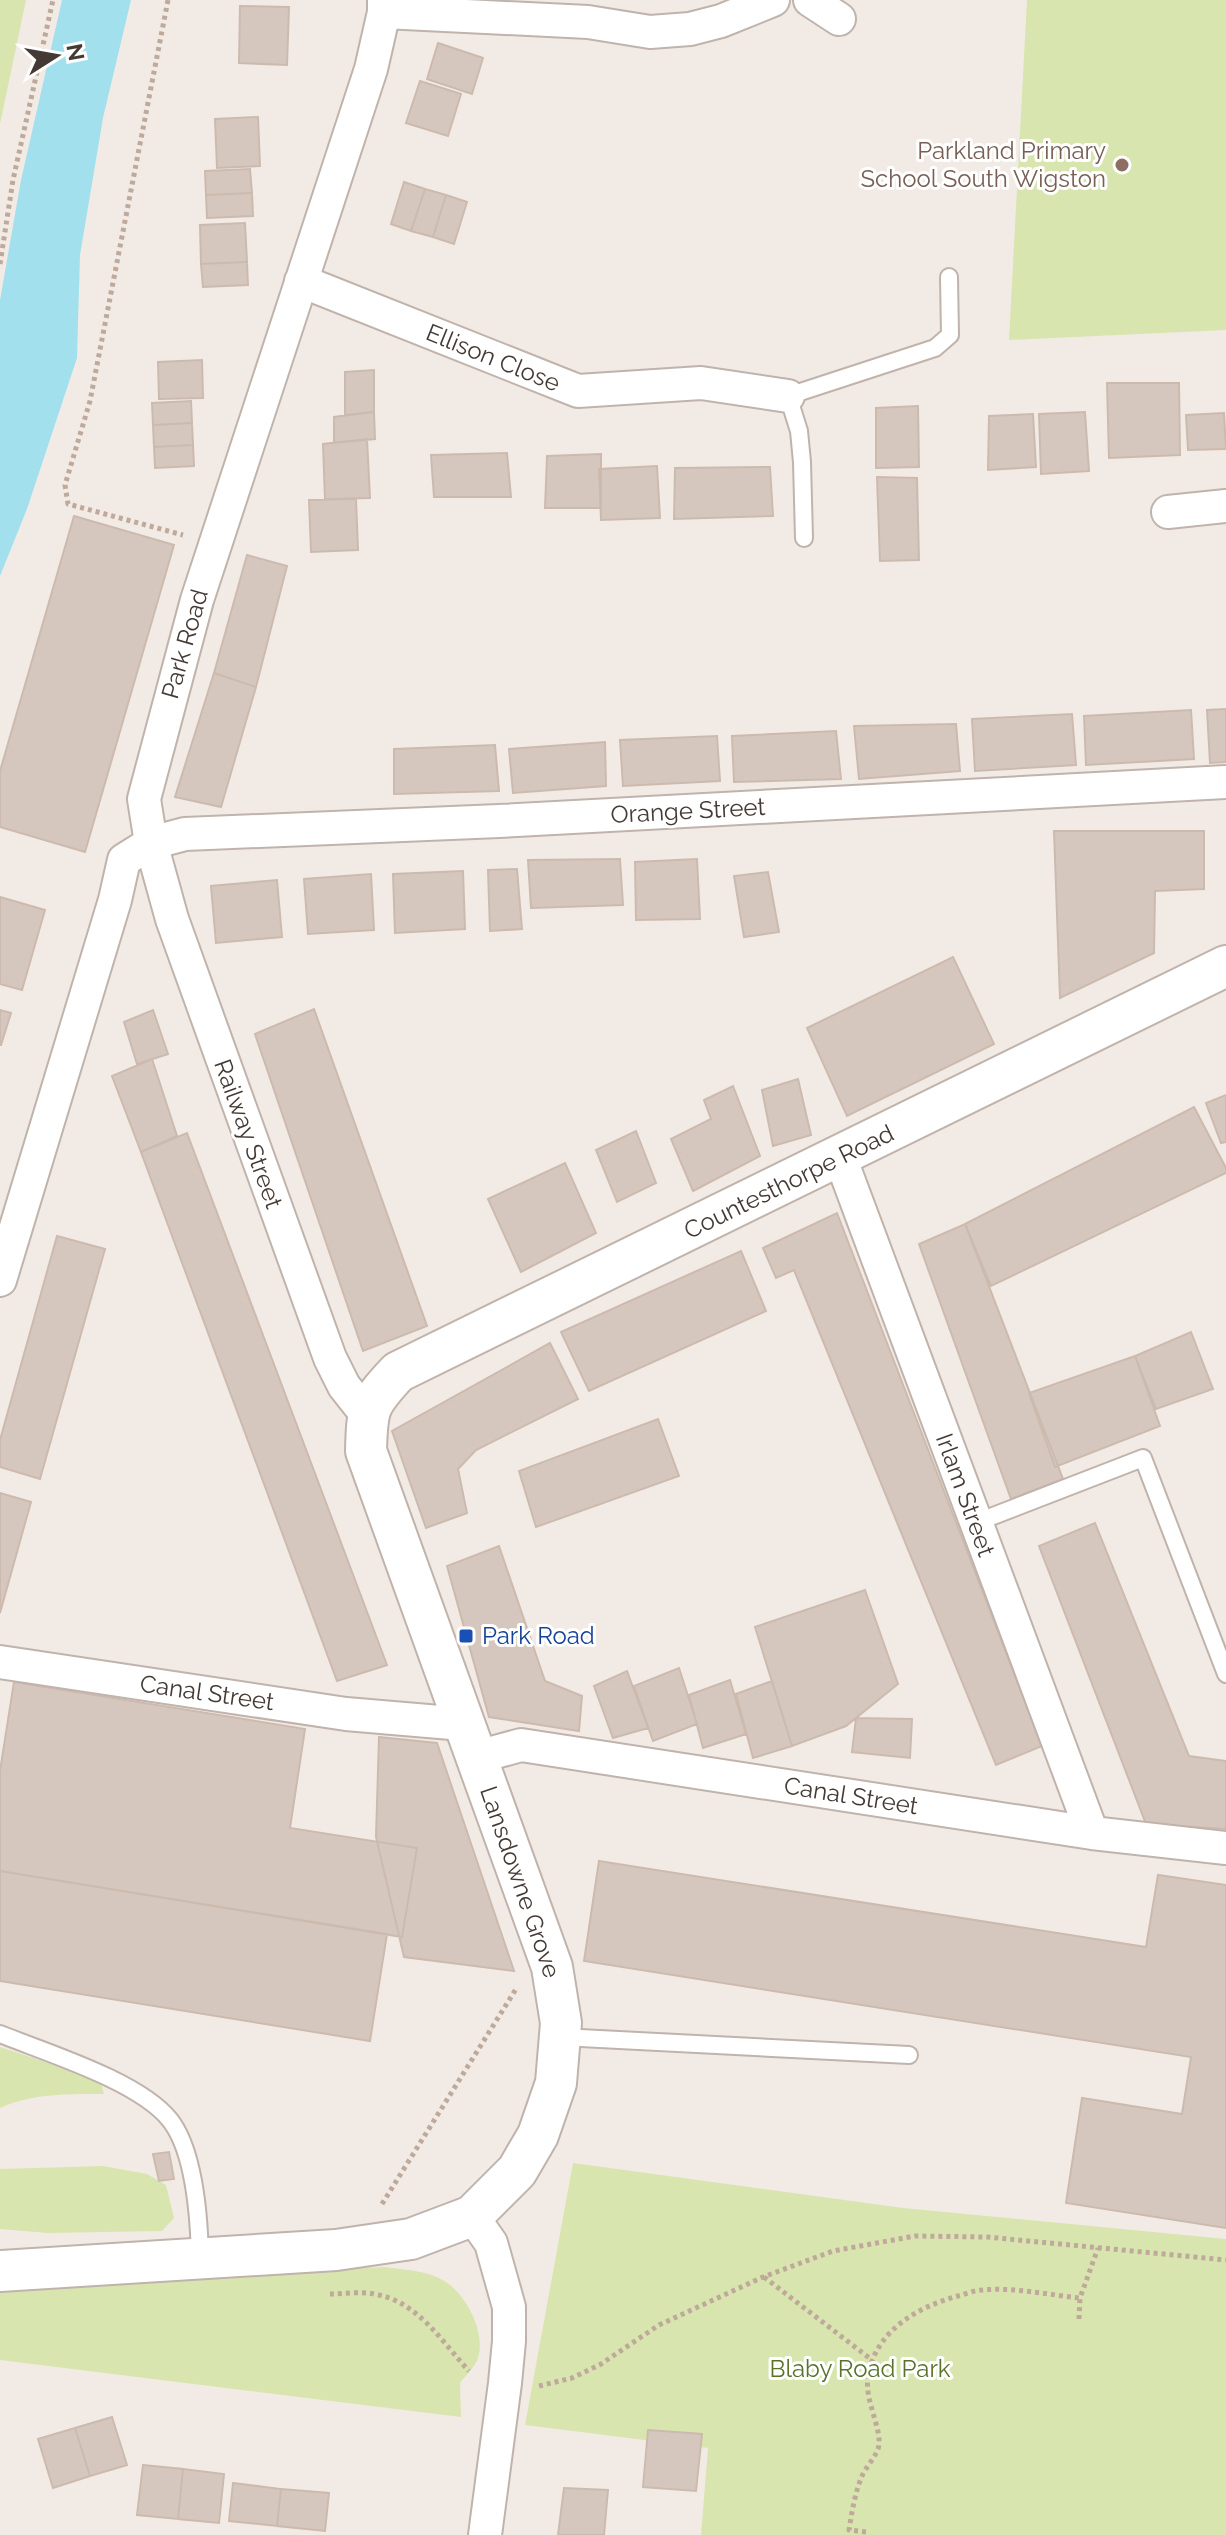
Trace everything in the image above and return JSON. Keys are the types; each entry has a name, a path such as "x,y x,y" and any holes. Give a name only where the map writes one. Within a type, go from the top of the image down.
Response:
{"street":[{"path":"384,6 588,22 650,32 690,29 721,21 773,0"},
{"path":"810,0 839,19"},
{"name":"Park Road","path":"151,843 144,799 197,600 371,69 384,6"},
{"name":"Ellison Close","path":"301,281 578,391 701,383 788,396"},
{"path":"1168,512 1226,506"},
{"name":"Orange Street","path":"151,843 185,834 1226,782"},
{"path":"0,1280 115,900 124,860 151,843"},
{"name":"Railway Street","path":"151,843 172,919 330,1358 344,1386 367,1415"},
{"name":"Countesthorpe Road","path":"367,1415 379,1392 398,1372 1226,966"},
{"name":"Irlam Street","path":"840,1157 1092,1833"},
{"name":"Lansdowne Grove","path":"367,1415 366,1451 552,1967 561,2023 556,2083 538,2135 517,2171 472,2216"},
{"name":"Canal Street","path":"0,1662 346,1714 470,1741 521,1745 1092,1833 1226,1848"},
{"path":"0,2271 336,2250 411,2239 472,2216 491,2243 509,2307 505,2383 485,2535"}],"lane":[{"path":"804,538 801,446 788,396 935,348 950,335 949,277"},
{"path":"975,1523 1143,1458 1226,1674"},
{"path":"0,2034 106,2076 153,2104 170,2120 185,2146 199,2228 200,2259"},
{"path":"561,2037 909,2055"}],"path":[{"path":"0,264 13,180 53,0"},
{"path":"168,0 93,385 65,485 68,504 215,544"},
{"path":"375,2215 544,1944"},
{"path":"505,2383 541,2387 572,2378 601,2364 659,2325 763,2277 833,2251 915,2236 987,2237 1226,2260"},
{"path":"1079,2319 1080,2298 1098,2248"},
{"path":"763,2277 872,2360"},
{"path":"866,2532 849,2530 855,2495 879,2447 867,2398 868,2379 872,2360 885,2338 900,2323 922,2309 981,2290 1080,2298"}],"green space":[{"path":"0,0 26,0 0,124"},
{"name":"Parkland Primary School South Wigston","path":"1027,0 1226,0 1226,330 1009,340"},
{"path":"0,2047 100,2080 104,2094 38,2097 0,2108"},
{"name":"Blaby Road Park","path":"573,2163 903,2208 1226,2239 1226,2535 701,2535 708,2448 525,2425"},
{"path":"103,2166 147,2174 166,2185 174,2218 162,2231 48,2233 0,2229 0,2169"},
{"path":"385,2267 439,2278 454,2288 473,2316 480,2348 477,2361 460,2383 461,2417 0,2360 0,2290 62,2282"}],"water":[{"path":"62,0 131,0 103,118 80,255 77,358 27,509 0,576 0,300 21,180"}],"building":[{"path":"240,6 289,7 287,65 239,63"},
{"path":"438,43 483,58 472,94 427,79"},
{"path":"420,81 461,94 448,136 406,123"},
{"path":"258,117 260,166 217,168 215,119"},
{"path":"250,169 252,193 206,195 205,171"},
{"path":"404,182 425,189 411,231 391,224"},
{"path":"425,189 446,195 433,237 411,231"},
{"path":"252,193 253,216 207,218 206,195"},
{"path":"446,195 467,202 454,244 433,237"},
{"path":"245,223 247,262 201,264 200,225"},
{"path":"247,262 248,285 203,287 201,264"},
{"path":"202,360 203,398 159,399 158,362"},
{"path":"374,370 374,412 345,415 345,372"},
{"path":"1107,383 1179,383 1180,455 1109,458"},
{"path":"191,401 192,423 153,425 152,403"},
{"path":"918,406 919,467 876,468 876,408"},
{"path":"374,412 375,439 334,443 334,417"},
{"path":"1085,412 1089,471 1041,474 1039,414"},
{"path":"1224,413 1226,449 1188,450 1186,415"},
{"path":"1033,414 1036,467 988,470 989,416"},
{"path":"192,423 193,445 154,447 153,425"},
{"path":"367,439 370,498 325,499 323,444"},
{"path":"193,445 194,466 155,468 154,447"},
{"path":"507,453 511,497 434,497 431,455"},
{"path":"601,454 601,508 545,508 547,456"},
{"path":"657,466 660,518 601,520 599,469"},
{"path":"770,467 773,516 674,519 675,468"},
{"path":"877,477 917,478 919,560 880,561"},
{"path":"356,499 358,550 311,552 309,500"},
{"path":"74,516 174,545 85,852 0,827 0,771"},
{"path":"247,555 287,566 256,687 214,673"},
{"path":"214,673 256,687 221,807 175,797"},
{"path":"1226,709 1226,762 1210,763 1207,710"},
{"path":"1191,710 1194,759 1086,765 1084,716"},
{"path":"1072,714 1076,765 975,771 972,719"},
{"path":"956,724 960,771 859,779 854,726"},
{"path":"836,731 841,779 734,782 732,736"},
{"path":"717,736 720,781 623,786 620,740"},
{"path":"605,742 606,786 513,793 509,749"},
{"path":"495,745 499,791 394,794 394,749"},
{"path":"1054,831 1204,831 1204,889 1155,891 1154,953 1060,998"},
{"path":"620,859 623,905 531,908 528,860"},
{"path":"697,859 700,919 636,920 635,862"},
{"path":"517,869 522,929 490,931 488,870"},
{"path":"463,871 465,929 395,933 393,874"},
{"path":"768,872 779,932 744,937 734,876"},
{"path":"371,874 374,930 308,934 304,879"},
{"path":"277,880 282,937 216,943 211,886"},
{"path":"0,897 45,910 22,990 0,984"},
{"path":"953,957 994,1044 847,1116 807,1028"},
{"path":"314,1009 427,1326 363,1351 255,1034"},
{"path":"0,1010 11,1013 1,1045 0,1045"},
{"path":"153,1010 168,1054 137,1064 124,1022"},
{"path":"152,1059 177,1136 141,1152 112,1076"},
{"path":"798,1079 811,1135 773,1146 762,1090"},
{"path":"733,1086 760,1156 693,1191 671,1139 711,1119 704,1100"},
{"path":"1226,1095 1226,1142 1221,1143 1206,1103"},
{"path":"1194,1107 1226,1173 991,1286 965,1224"},
{"path":"636,1131 656,1183 617,1202 596,1150"},
{"path":"187,1133 387,1665 337,1681 141,1152"},
{"path":"565,1163 596,1233 521,1272 488,1199"},
{"path":"837,1213 1042,1746 996,1765 794,1270 776,1278 763,1248"},
{"path":"965,1224 1063,1479 1011,1499 919,1244"},
{"path":"57,1236 105,1249 40,1479 0,1467 0,1440"},
{"path":"741,1251 766,1311 589,1391 561,1332"},
{"path":"1191,1332 1213,1389 1156,1409 1135,1356"},
{"path":"550,1343 578,1399 476,1450 458,1469 467,1513 426,1528 392,1431"},
{"path":"1135,1356 1160,1426 1055,1467 1029,1393"},
{"path":"658,1419 679,1476 536,1527 519,1471"},
{"path":"0,1493 31,1502 0,1613"},
{"path":"1095,1523 1189,1756 1226,1761 1226,1829 1146,1824 1039,1546"},
{"path":"499,1546 545,1681 582,1696 579,1731 489,1717 447,1566"},
{"path":"865,1590 898,1684 846,1726 792,1746 755,1627"},
{"path":"679,1668 697,1724 653,1741 634,1686"},
{"path":"627,1671 648,1728 613,1738 594,1686"},
{"path":"730,1680 746,1734 703,1748 689,1695"},
{"path":"772,1681 792,1746 753,1758 736,1694"},
{"path":"14,1682 305,1729 290,1828 417,1848 402,1937 0,1871 0,1771"},
{"path":"856,1718 912,1719 910,1758 852,1752"},
{"path":"379,1737 437,1743 514,1971 404,1957 376,1837"},
{"path":"599,1861 1146,1947 1158,1875 1226,1885 1226,2228 1066,2203 1082,2098 1182,2114 1191,2057 584,1961"},
{"path":"0,1871 387,1934 370,2041 0,1981"},
{"path":"169,2152 174,2179 159,2181 153,2154"},
{"path":"112,2417 127,2465 90,2476 75,2428"},
{"path":"75,2428 90,2476 53,2488 38,2439"},
{"path":"648,2430 702,2434 696,2491 643,2487"},
{"path":"143,2465 183,2469 178,2519 137,2515"},
{"path":"183,2469 224,2474 219,2523 178,2519"},
{"path":"233,2483 281,2489 277,2526 229,2521"},
{"path":"564,2488 608,2490 604,2535 558,2535"},
{"path":"281,2489 329,2493 325,2531 277,2526"}],"place":[{"name":"Parkland Primary School South Wigston","path":"1122,165"},
{"name":"Park Road","path":"466,1636"}]}
